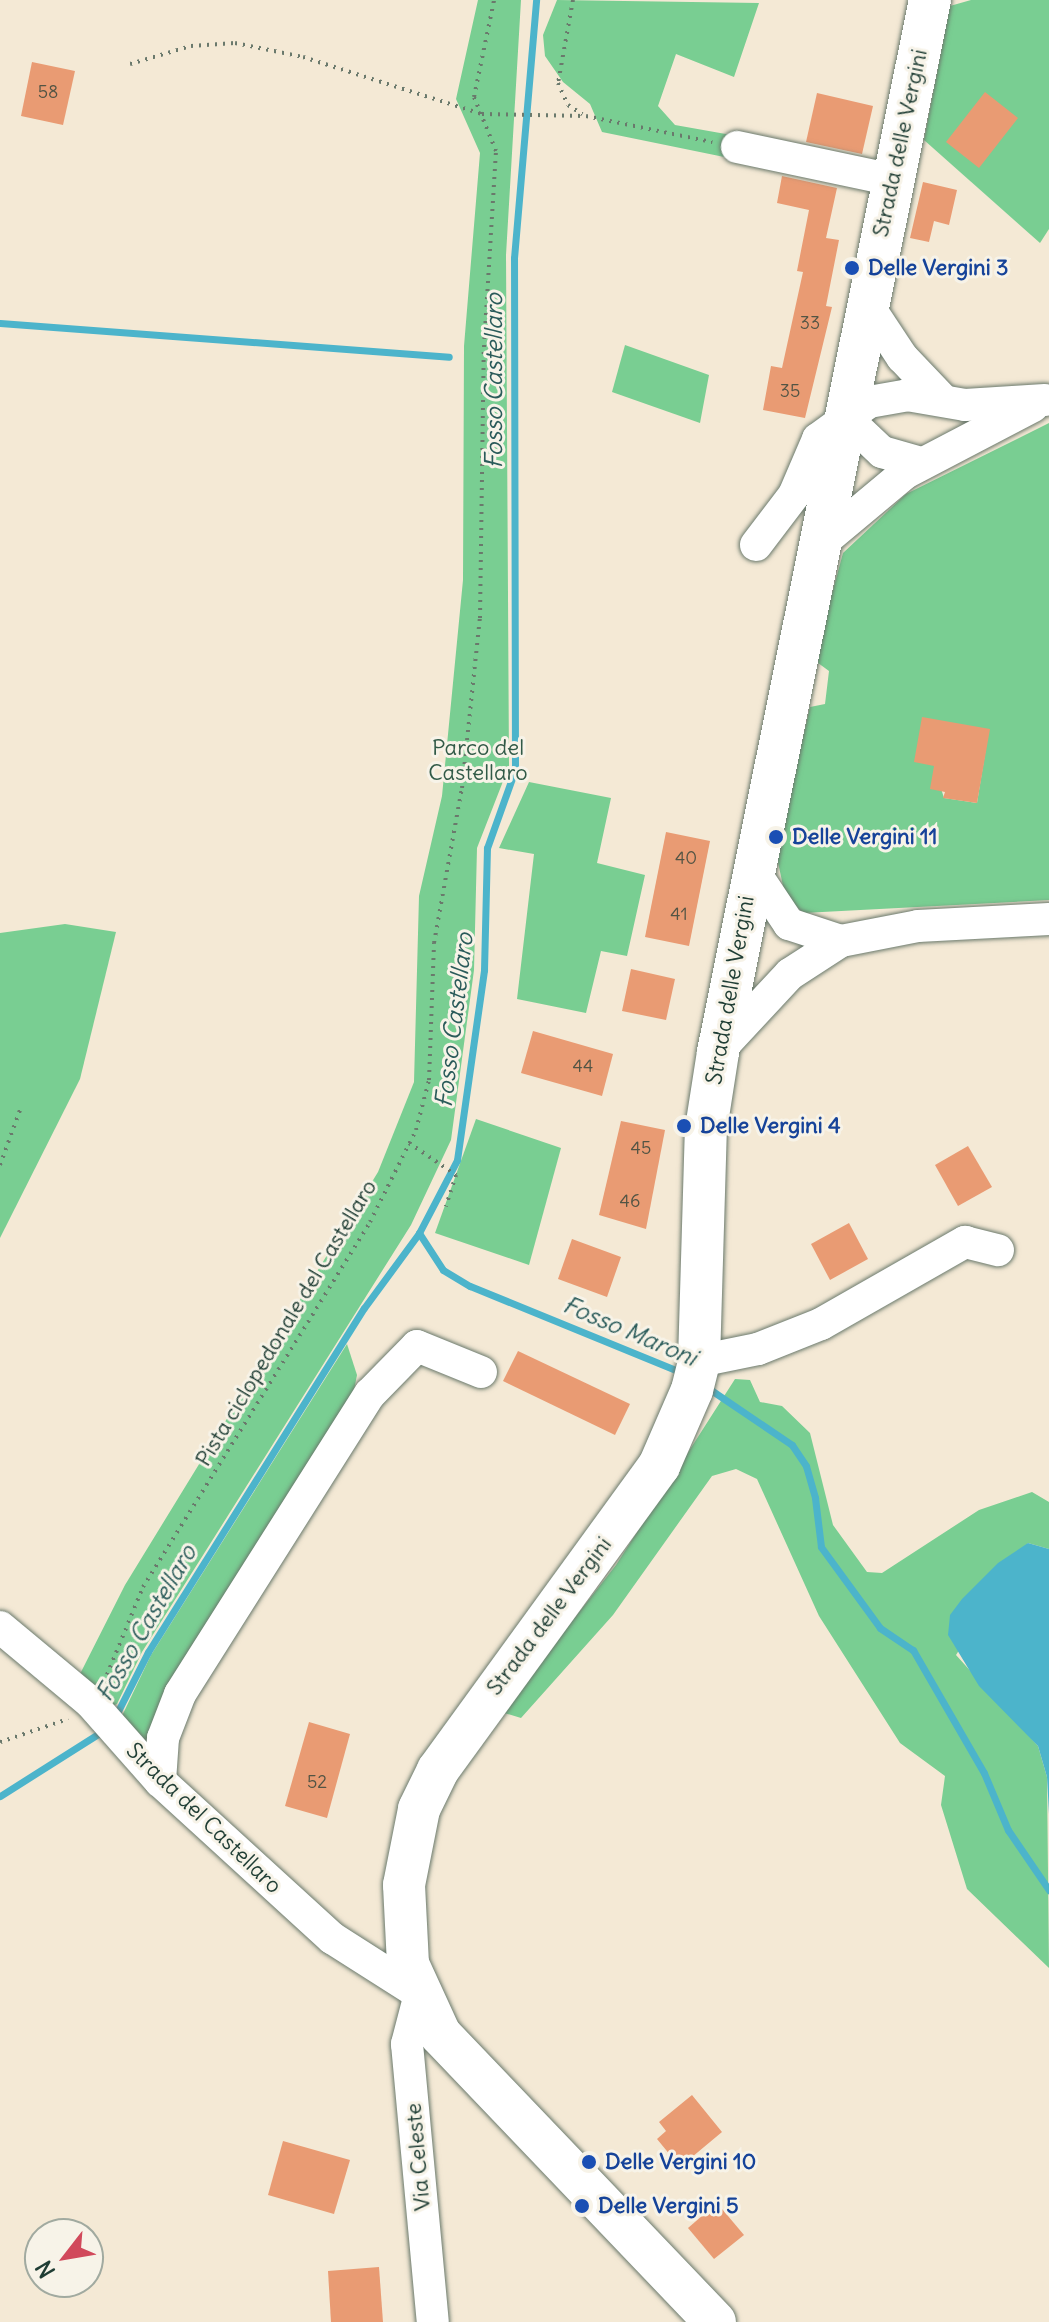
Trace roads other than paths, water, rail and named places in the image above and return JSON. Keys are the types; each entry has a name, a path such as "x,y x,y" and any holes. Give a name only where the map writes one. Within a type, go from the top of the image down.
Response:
{"main road":[{"name":"Strada delle Vergini","path":"715,2322 461,2059 420,1994 408,1964 403,1919 404,1885 419,1809 457,1738 642,1490 683,1416 699,1361 701,1197 718,1052 930,0"}],"street":[{"path":"737,147 893,180"},
{"path":"867,304 902,357 941,398"},
{"path":"756,545 794,495 818,439 844,416 888,397 941,398 965,405 1047,400"},
{"path":"819,545 921,463 1047,400"},
{"path":"844,416 882,452 921,463"},
{"path":"753,870 789,924"},
{"path":"718,1052 790,974 841,941 918,926 1049,919"},
{"path":"790,974 765,965 738,944 764,929 789,924 841,941"},
{"path":"699,1361 758,1349 821,1324 965,1242 998,1250"},
{"path":"160,1781 163,1738 180,1694 370,1394 417,1346 481,1372"},
{"name":"Strada del Castellaro","path":"0,1627 92,1706 160,1781 332,1938 420,1994"},
{"name":"Via Celeste","path":"420,1994 407,2044 433,2322"}],"water":[{"path":"1028,1543 1049,1549 1049,1814 1047,1777 1038,1746 979,1686 948,1635 950,1615 962,1599 998,1563"}],"waterway":[{"name":"Fosso Castellaro","path":"114,1719 148,1652 364,1308 419,1233 457,1160 484,970 487,848 515,770 514,258 536,0"},
{"path":"0,323 449,357"},
{"name":"Fosso Maroni","path":"419,1233 443,1270 470,1286 681,1372"},
{"name":"Fosso Maroni","path":"705,1386 792,1445 806,1466 815,1498 821,1547 880,1628 913,1650 984,1773 1008,1830 1049,1890"},
{"name":"Fosso Castellaro","path":"0,1796 103,1731"}],"place":[{"name":"Delle Vergini 3","path":"852,268"},
{"name":"Delle Vergini 11","path":"776,837"},
{"name":"Delle Vergini 4","path":"684,1126"},
{"name":"Delle Vergini 10","path":"589,2162"},
{"name":"Delle Vergini 5","path":"582,2206"}],"park label":[{"name":"Parco del Castellaro","path":"478,760"}]}
